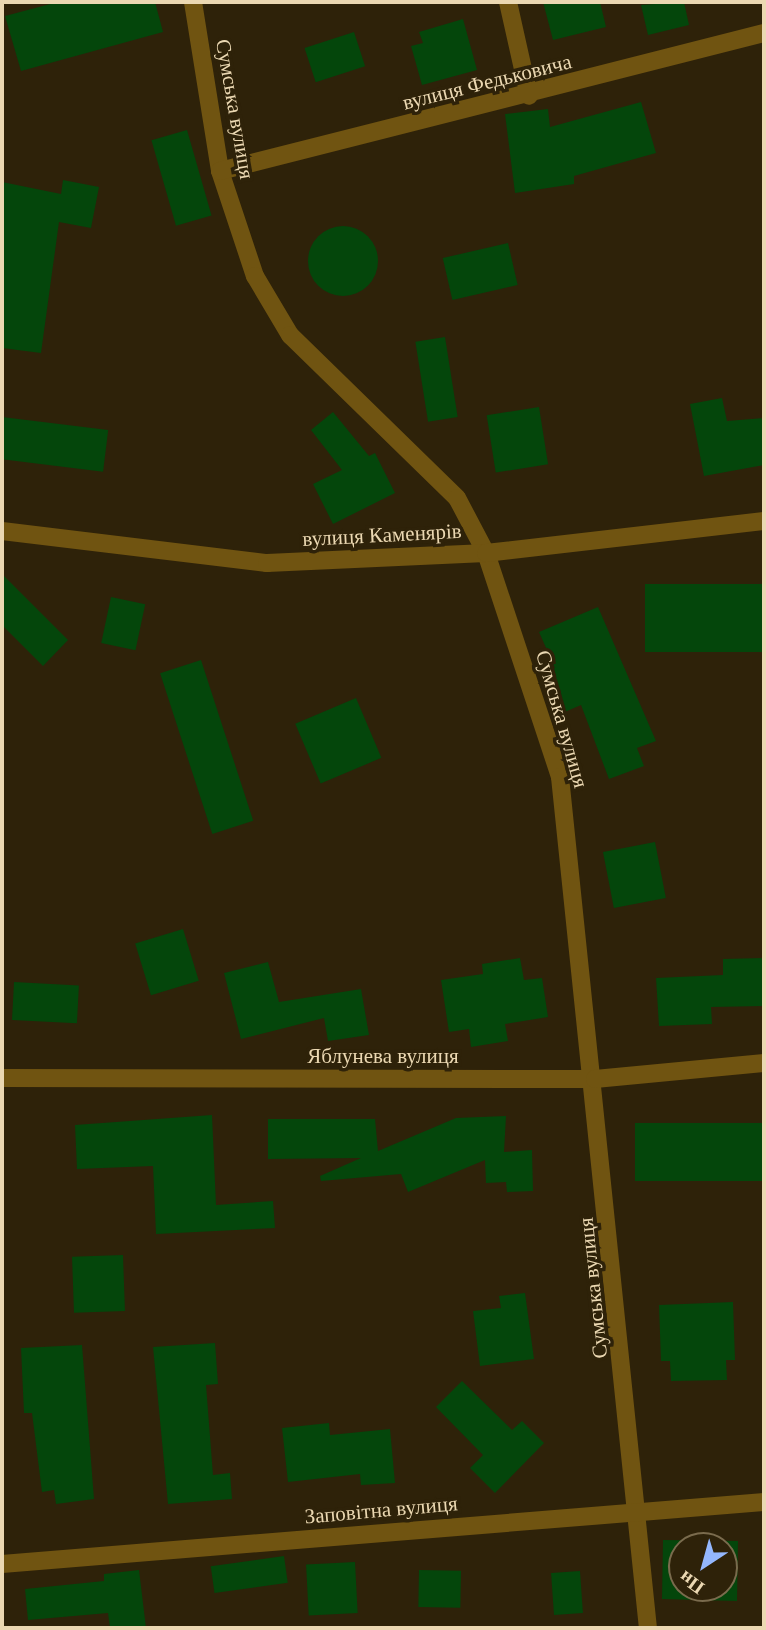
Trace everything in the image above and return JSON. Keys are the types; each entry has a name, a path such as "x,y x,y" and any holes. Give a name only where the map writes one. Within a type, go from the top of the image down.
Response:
{"street":[{"name":"Сумська вулиця","path":"193,2 220,171 255,276 290,335 448,489 486,553 560,777 595,1079 648,1628"},
{"path":"508,2 529,96"},
{"name":"вулиця Федьковича","path":"220,171 529,96 764,33"},
{"name":"вулиця Каменярів","path":"2,531 267,563 486,553 764,521"},
{"name":"Яблунева вулиця","path":"2,1078 595,1079 764,1063"},
{"name":"Заповітна вулиця","path":"2,1564 764,1502"}],"building":[{"path":"58,2 155,2 163,32 21,71 5,16"},
{"path":"543,2 600,2 606,27 553,40"},
{"path":"684,2 689,25 648,35 641,5"},
{"path":"463,19 477,70 422,85 411,46 423,43 419,32"},
{"path":"354,32 365,66 316,82 305,48"},
{"path":"641,102 656,153 574,176 574,184 515,193 505,114 548,109 550,127"},
{"path":"187,130 212,216 176,226 151,140"},
{"path":"63,180 99,187 91,228 59,222 41,353 2,348 2,182 61,194"},
{"path":"336,226 350,226 363,231 373,241 378,261 373,281 363,291 350,296 336,296 323,291 313,281 308,268 308,254 313,241 323,231"},
{"path":"508,243 518,285 452,300 443,258"},
{"path":"445,337 458,417 428,422 415,342"},
{"path":"722,398 727,421 764,418 764,465 704,476 690,404"},
{"path":"539,407 548,464 496,473 487,415"},
{"path":"333,412 369,456 375,453 395,493 333,524 313,484 342,470 311,430"},
{"path":"2,417 108,430 103,472 2,459"},
{"path":"2,574 68,640 43,666 2,625"},
{"path":"645,584 764,584 764,652 645,652"},
{"path":"111,597 145,604 135,650 101,643"},
{"path":"598,607 656,741 637,748 644,766 609,779 581,705 560,714 543,673 555,668 539,632"},
{"path":"201,660 253,821 212,834 160,673"},
{"path":"356,698 381,758 321,784 295,724"},
{"path":"655,842 666,898 614,908 603,852"},
{"path":"183,929 199,981 151,995 135,944"},
{"path":"520,958 524,980 542,978 548,1017 505,1024 508,1041 471,1047 469,1029 449,1032 441,980 483,974 482,964"},
{"path":"764,958 764,1006 711,1007 712,1024 659,1026 656,978 723,975 723,959"},
{"path":"268,962 279,1002 361,989 369,1035 328,1041 324,1018 241,1039 224,973"},
{"path":"14,982 79,985 77,1023 12,1020"},
{"path":"212,1115 216,1205 273,1201 275,1228 156,1234 153,1166 77,1169 75,1125"},
{"path":"506,1116 504,1152 532,1150 533,1191 507,1192 506,1182 486,1183 485,1160 408,1192 401,1174 321,1181 320,1176 361,1158 268,1159 268,1119 375,1119 378,1151 456,1118"},
{"path":"635,1123 764,1123 764,1181 635,1181"},
{"path":"123,1255 125,1311 74,1313 72,1257"},
{"path":"525,1293 534,1359 480,1366 473,1311 501,1308 499,1296"},
{"path":"733,1302 735,1360 726,1360 727,1380 671,1381 670,1361 661,1361 659,1305"},
{"path":"215,1343 218,1384 206,1385 213,1475 230,1473 232,1499 168,1504 153,1347"},
{"path":"82,1345 94,1499 56,1504 54,1490 42,1492 32,1413 24,1413 21,1348"},
{"path":"462,1381 512,1430 522,1421 544,1443 495,1493 470,1468 483,1455 436,1407"},
{"path":"329,1423 330,1435 390,1429 395,1483 361,1485 360,1474 288,1482 282,1428"},
{"path":"663,1540 668,1540 668,1599 662,1599"},
{"path":"284,1556 288,1583 214,1593 211,1566"},
{"path":"355,1562 358,1613 309,1615 306,1565"},
{"path":"139,1570 146,1628 110,1628 108,1613 28,1620 25,1589 104,1581 104,1574"},
{"path":"419,1570 461,1571 460,1608 418,1607"},
{"path":"580,1571 583,1613 554,1615 551,1573"}]}
